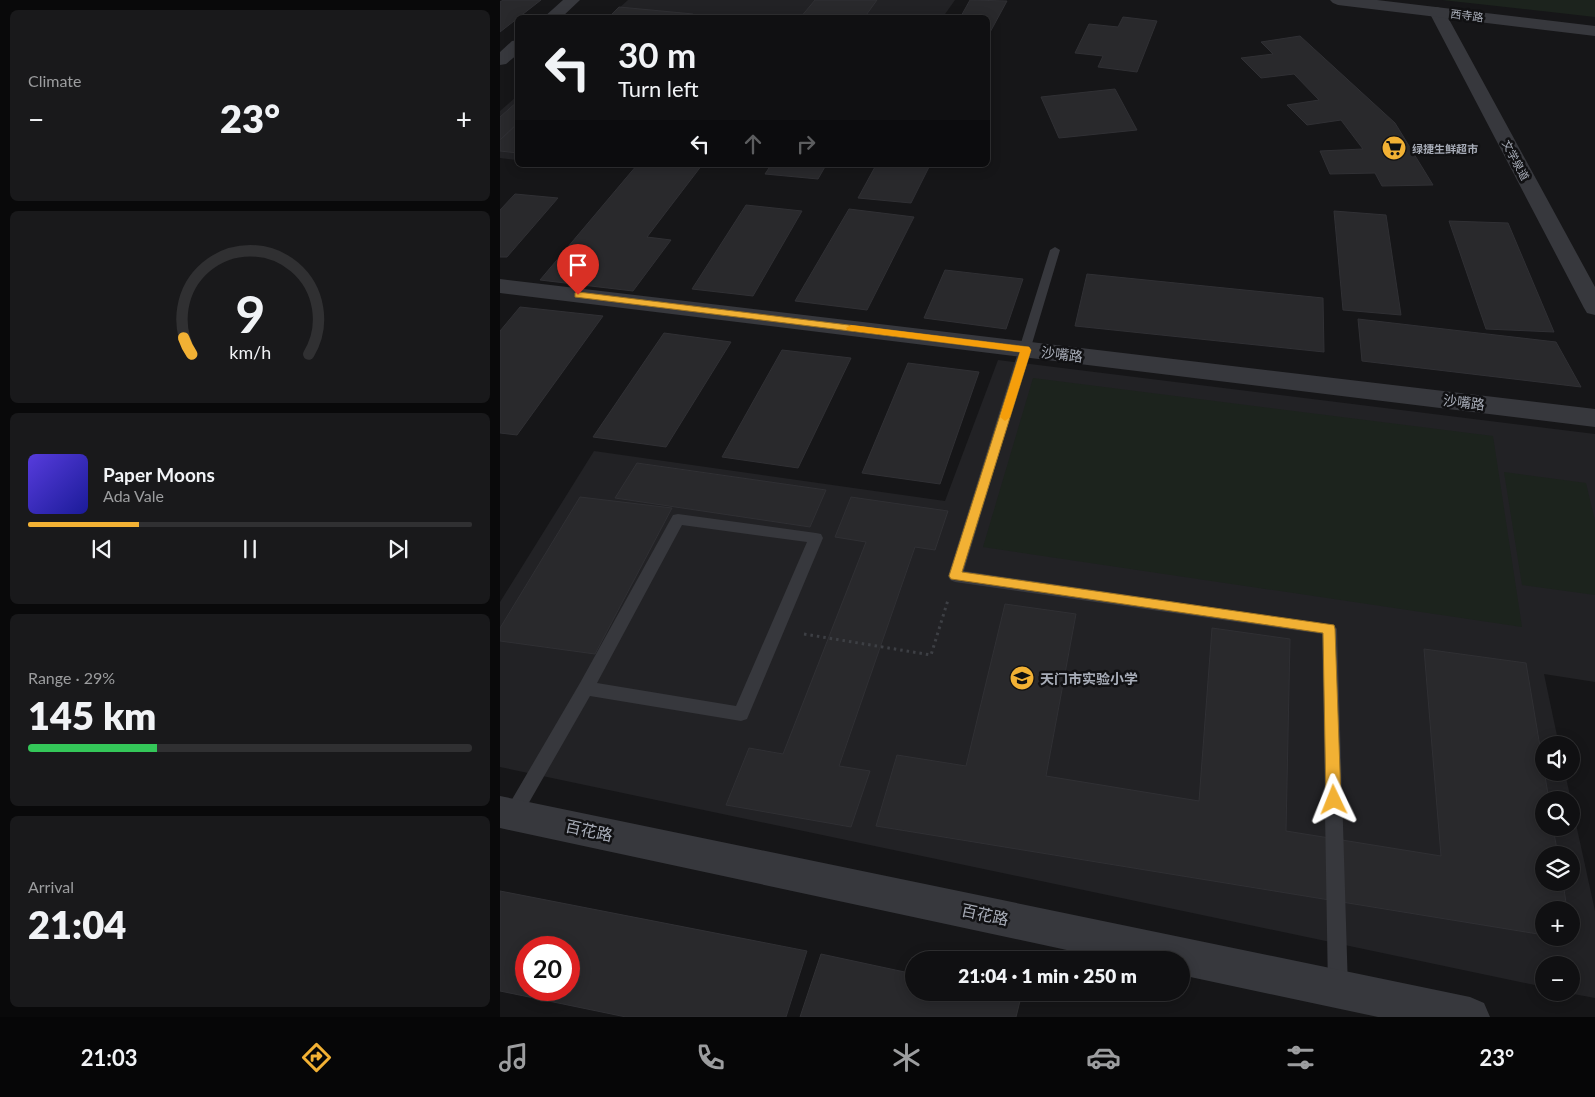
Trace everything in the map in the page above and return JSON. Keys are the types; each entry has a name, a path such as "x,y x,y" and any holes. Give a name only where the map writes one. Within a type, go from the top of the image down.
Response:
{"street":[{"path":"554,15 572,0"},
{"name":"西寺路","path":"1338,0 1595,30"},
{"name":"文学泉道","path":"1437,12 1595,308"},
{"path":"500,60 515,48"},
{"name":"沙嘴路","path":"500,286 1595,418"},
{"name":"百花路","path":"506,813 1470,1017"}],"lane":[{"path":"1055,250 1026,350 955,576 1329,629 1338,989"},
{"path":"506,813 586,688 678,519 816,538 741,714 586,688"}],"path":[{"path":"777,630 931,655 955,576"}],"shaded area":[{"path":"628,0 955,0 944,15 611,15"},
{"path":"1442,0 1595,0 1595,17"},
{"path":"515,98 515,160 500,158 500,111"},
{"name":"天门市实验小学","path":"998,360 1595,434 1595,682 1544,674 1557,736 1535,736 1535,781 1567,781 1569,791 1535,791 1535,836 1579,836 1595,911 1595,998 1580,995 1580,956 1535,956 1535,985 500,767 500,602 594,451 945,501"},
{"path":"1033,378 1493,436 1522,627 983,547"},
{"path":"1504,472 1586,483 1595,521 1595,595 1522,585"}],"building":[{"path":"503,0 541,0 522,15 515,15 515,20 500,32 500,2"},
{"path":"815,0 877,0 866,15 802,15"},
{"path":"970,0 1007,1 990,32 990,15 962,15"},
{"path":"619,7 693,14 692,15 611,15"},
{"path":"1123,17 1157,21 1137,72 1098,67 1103,56 1075,53 1089,24 1118,27"},
{"path":"1300,36 1395,123 1433,185 1382,186 1375,173 1330,174 1320,151 1363,149 1341,120 1307,125 1287,105 1319,100 1294,74 1261,78 1241,58 1273,54 1261,42"},
{"path":"1115,89 1137,130 1059,138 1041,97"},
{"path":"515,104 515,126 500,140 500,117"},
{"path":"515,126 515,153 500,151 500,140"},
{"path":"635,167 700,167 647,237 671,240 633,291 540,280"},
{"path":"770,167 825,167 818,179 765,174"},
{"path":"875,167 929,167 911,203 858,198"},
{"path":"515,194 558,198 507,257 500,257 500,210"},
{"path":"746,205 802,211 753,296 692,289"},
{"path":"849,209 914,217 867,310 795,301"},
{"path":"1334,211 1386,215 1401,315 1343,310"},
{"path":"1449,221 1508,223 1554,332 1486,329"},
{"path":"945,270 1023,279 1006,329 924,318"},
{"path":"1087,274 1323,298 1324,352 1075,326"},
{"path":"520,307 603,316 517,435 500,433 500,331"},
{"path":"1358,319 1556,342 1581,387 1362,361"},
{"path":"664,333 731,342 666,447 593,437"},
{"path":"782,350 851,358 798,468 722,457"},
{"path":"908,363 979,372 940,484 862,473"},
{"path":"637,463 826,490 810,527 615,498"},
{"path":"580,497 672,508 595,654 500,641 500,628"},
{"path":"851,497 948,511 935,550 915,547 839,766 870,771 851,827 726,805 749,748 783,754 866,542 835,537"},
{"path":"1005,604 1076,614 1046,776 1199,801 1212,628 1290,639 1286,831 1441,856 1424,649 1526,663 1538,736 1535,736 1535,781 1546,781 1547,791 1535,791 1535,836 1554,836 1556,846 1535,846 1535,891 1564,891 1566,901 1535,901 1535,934 876,826 897,755 966,766"},
{"path":"500,891 807,951 786,1017 626,1017 548,1001 580,1001 580,936 515,936 515,994 500,991"},
{"path":"821,954 905,972 905,1001 1020,1001 1016,1017 800,1017"}],"slow traffic":[{"path":"851,328 1026,350 1005,417"}],"place":[{"name":"绿捷生鲜超市","path":"1394,148"},
{"name":"天门市实验小学","path":"1022,678"}],"route":[{"path":"578,295 1026,350 955,576 1329,629 1334,800"}]}
